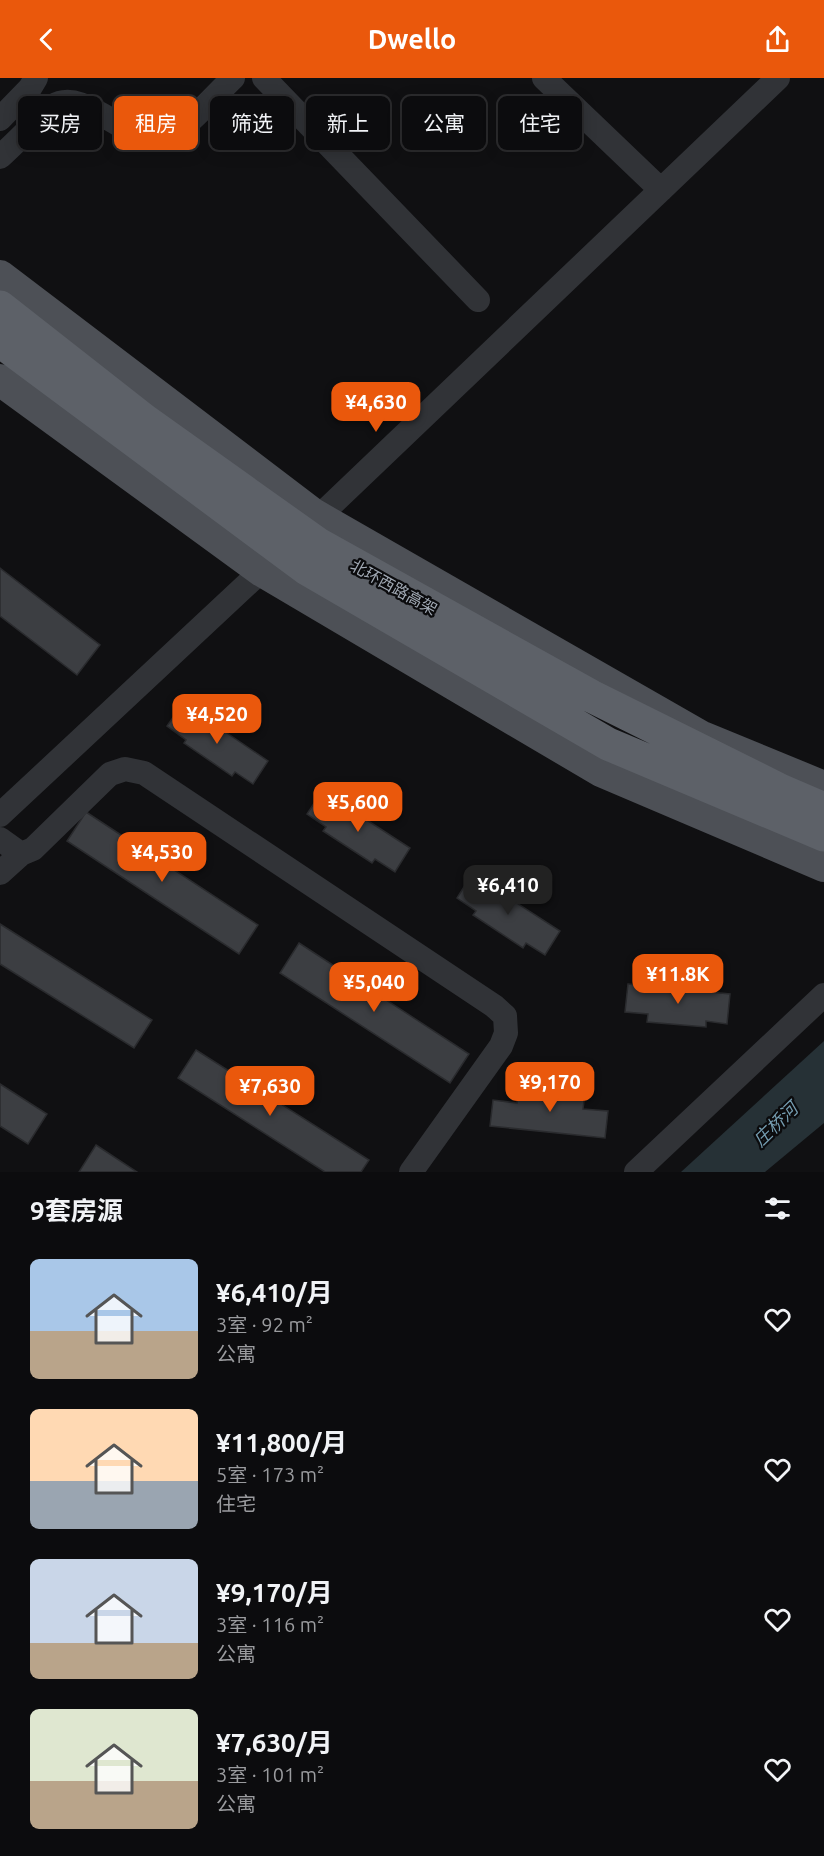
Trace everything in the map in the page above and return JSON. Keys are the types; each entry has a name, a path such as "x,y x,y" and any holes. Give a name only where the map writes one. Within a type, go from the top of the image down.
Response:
{"highway":[{"name":"北环西路高架","path":"0,307 144,420 318,544 591,696 782,791 824,809"},
{"name":"北环西路高架","path":"0,340 307,569 608,744 824,835"}],"main road":[{"path":"0,276 318,517 700,736 824,787"},
{"path":"0,380 262,571 601,771 824,866"}],"street":[{"path":"0,119 30,88 36,78"},
{"path":"0,157 53,106 67,100 78,103 139,134 157,139 169,137 180,130 233,78"},
{"path":"264,78 478,300"},
{"path":"544,78 661,190"},
{"path":"0,815 262,571 778,78"},
{"path":"0,873 21,854 33,849 110,774 125,770 144,773 494,1006 505,1016 506,1033 501,1046 411,1172"},
{"path":"0,839 21,854"},
{"path":"636,1172 824,994"}],"water":[{"name":"庄桥河","path":"824,1041 824,1123 765,1172 681,1172"}],"building":[{"path":"0,568 100,645 77,675 0,616"},
{"path":"183,703 268,761 253,784 235,772 232,776 184,743 186,740 167,726"},
{"path":"322,791 410,848 395,872 375,859 372,863 323,831 326,827 307,814"},
{"path":"86,812 258,925 239,954 67,841"},
{"path":"472,874 560,931 545,955 526,943 523,948 473,915 476,911 457,898"},
{"path":"0,924 152,1020 134,1048 0,964"},
{"path":"299,943 469,1054 450,1083 280,973"},
{"path":"628,984 730,994 727,1024 706,1021 706,1027 647,1022 648,1014 625,1012"},
{"path":"196,1050 369,1160 361,1172 325,1172 178,1078"},
{"path":"0,1084 47,1114 28,1144 0,1126"},
{"path":"518,1086 585,1093 583,1109 608,1111 605,1138 490,1126 493,1100 517,1103"},
{"path":"96,1145 137,1172 79,1172"}]}
